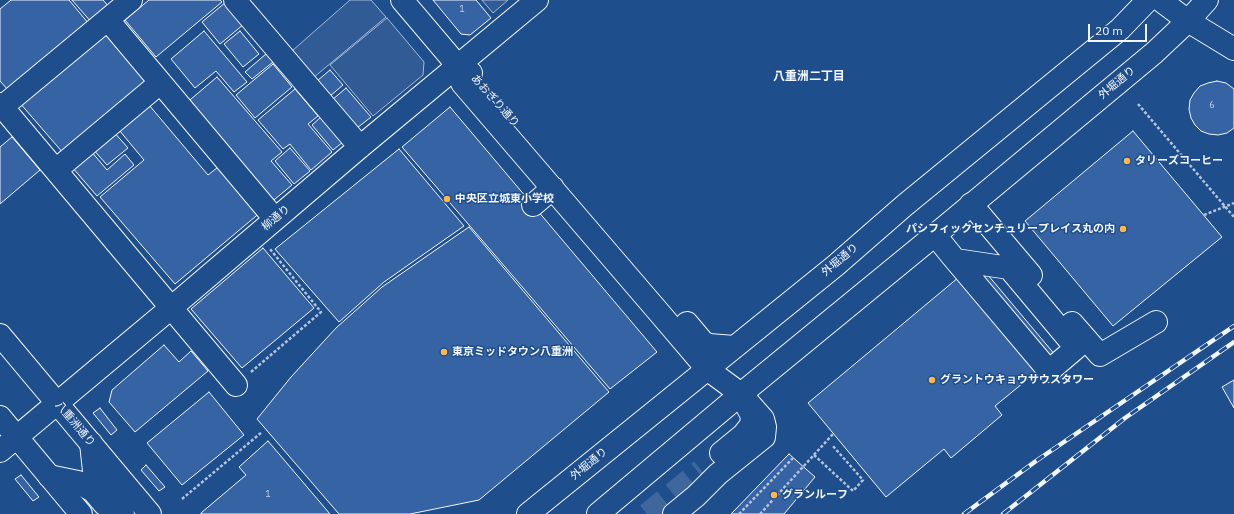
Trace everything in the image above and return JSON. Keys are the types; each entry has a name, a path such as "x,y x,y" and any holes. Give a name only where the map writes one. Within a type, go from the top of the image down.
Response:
{"street":[{"path":"131,0 1,105 236,385"},
{"path":"235,0 360,146"},
{"path":"402,0 458,66"},
{"name":"柳通り","path":"0,451 172,308 225,271 275,219 360,146 537,0"},
{"name":"外堀通り","path":"528,514 834,266 905,205 1120,29 1148,0"},
{"path":"1160,0 1188,20 1234,49"},
{"name":"外堀通り","path":"606,510 741,394 1154,53 1207,0"},
{"path":"108,20 275,219"},
{"name":"あおぎり通り","path":"458,66 462,83 708,369 741,394"},
{"name":"あおぎり通り","path":"458,66 474,74 703,342 709,345 734,347"},
{"path":"56,170 160,83"},
{"path":"533,205 553,188"},
{"path":"971,204 1100,355 1156,322"},
{"path":"935,235 1049,371 1076,348 1009,268 961,266"},
{"path":"988,276 999,277 1051,340"},
{"name":"八重洲通り","path":"0,335 9,354 57,403 150,514"},
{"path":"701,470 743,434 751,425 752,416 741,394"},
{"path":"674,514 691,505 718,474 764,436 766,427 763,419 741,394"},
{"path":"0,417 81,514"},
{"path":"91,444 97,484 123,514"},
{"path":"49,476 78,482 93,491 112,514"}],"path":[{"path":"1138,104 1234,217"},
{"path":"1204,215 1234,203"},
{"path":"236,385 321,312 269,248"},
{"path":"182,499 262,432"},
{"path":"760,514 833,434"},
{"path":"814,455 853,491 863,480 832,445"},
{"path":"739,514 793,458"}],"shaded area":[{"path":"350,0 371,0 386,17 313,78 292,51"},
{"path":"482,0 508,0 493,13"},
{"path":"387,18 424,62 423,75 373,116 330,65"}],"building":[{"path":"11,0 69,0 89,24 9,91 0,81 0,9"},
{"path":"72,0 103,0 110,8 92,23"},
{"path":"149,0 220,0 222,2 156,57 125,20"},
{"path":"433,0 476,0 491,18 470,35 461,34"},
{"path":"226,2 244,24 220,44 202,22"},
{"path":"106,29 151,82 64,154 19,102"},
{"path":"204,31 247,82 234,92 216,71 195,88 171,59"},
{"path":"240,31 259,54 243,67 224,44"},
{"path":"266,54 273,62 252,79 245,72"},
{"path":"273,64 292,87 255,118 236,95"},
{"path":"330,70 343,85 330,96 317,81"},
{"path":"217,77 282,152 271,161 292,185 269,204 184,105"},
{"path":"1217,81 1226,83 1234,89 1234,128 1227,133 1218,135 1201,131 1191,118 1189,109 1190,100 1200,86"},
{"path":"346,88 371,117 357,128 332,100"},
{"path":"295,89 318,116 308,124 332,152 311,170 290,144 283,149 258,120"},
{"path":"149,105 208,175 222,164 262,211 175,284 100,197 144,160 119,130"},
{"path":"450,107 657,352 610,389 402,147"},
{"path":"321,117 343,142 333,150 312,125"},
{"path":"113,131 128,148 107,165 92,148"},
{"name":"パシフィックセンチュリープレイス丸の内","path":"1133,131 1222,237 1113,326 1025,221"},
{"path":"12,137 40,170 0,204 0,147"},
{"path":"290,148 310,171 294,184 275,161"},
{"path":"399,149 464,226 384,282 339,322 275,249"},
{"path":"91,151 107,170 125,154 134,165 97,196 72,167"},
{"name":"東京ミッドタウン八重洲","path":"469,227 609,392 479,500 410,514 339,514 257,419 291,377 336,328 382,287"},
{"path":"263,248 314,308 242,368 191,309"},
{"name":"グラントウキョウサウスタワー","path":"977,262 1056,356 995,406 1002,415 951,458 944,449 886,497 808,403"},
{"path":"164,345 179,362 191,351 208,371 135,432 109,402 112,390"},
{"path":"1234,380 1234,408 1222,387"},
{"path":"209,392 244,435 182,485 147,443"},
{"path":"100,408 117,430 111,435 93,413"},
{"path":"268,441 330,514 201,514 246,475 239,467"},
{"name":"グランルーフ","path":"789,454 815,477 784,514 731,514"},
{"path":"146,465 165,487 159,491 141,470"},
{"path":"21,475 39,497 33,501 15,479"}],"tunnel":[{"path":"647,514 701,470"}],"railway":[{"path":"964,514 1036,461 1234,326"},
{"path":"1003,514 1125,418 1234,342"}],"place":[{"name":"タリーズコーヒー","path":"1127,161"},
{"name":"中央区立城東小学校","path":"447,199"},
{"name":"パシフィックセンチュリープレイス丸の内","path":"1123,229"},
{"name":"東京ミッドタウン八重洲","path":"444,352"},
{"name":"グラントウキョウサウスタワー","path":"932,380"},
{"name":"グランルーフ","path":"774,495"}],"district":[{"name":"八重洲二丁目","path":"809,77"}]}
